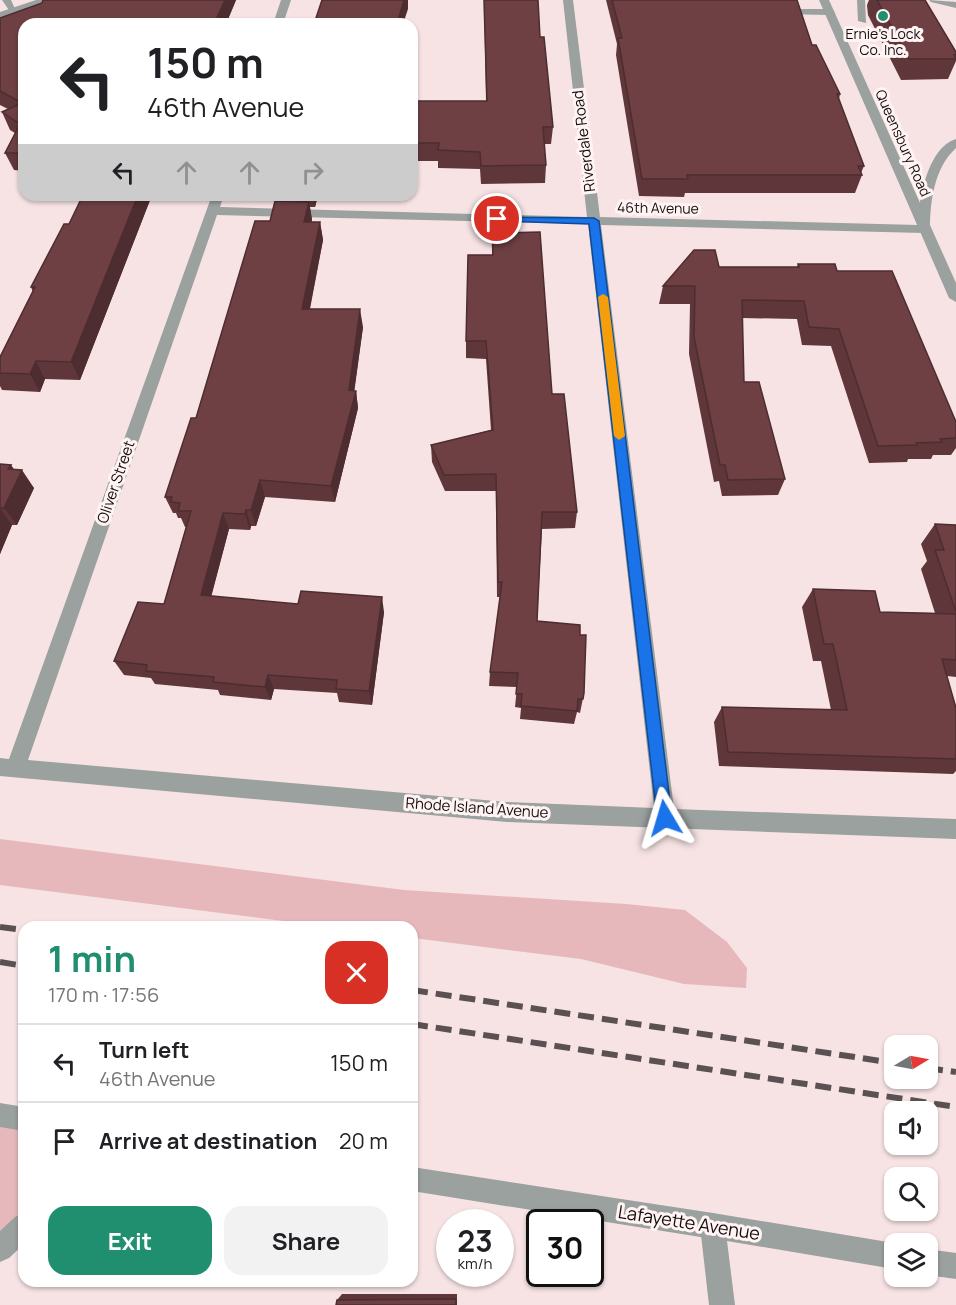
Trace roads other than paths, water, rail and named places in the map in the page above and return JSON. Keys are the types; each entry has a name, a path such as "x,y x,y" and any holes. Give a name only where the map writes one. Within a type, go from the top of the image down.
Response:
{"street":[{"path":"0,15 46,0"},
{"path":"280,18 286,0"},
{"name":"Riverdale Road","path":"568,0 665,818"},
{"name":"Queensbury Road","path":"824,0 956,298"},
{"path":"934,0 951,3"},
{"path":"924,229 925,197 942,154 956,142"},
{"name":"Oliver Street","path":"8,768 216,201"},
{"name":"46th Avenue","path":"212,212 924,229"},
{"name":"Rhode Island Avenue","path":"8,768 507,812 956,829"},
{"path":"0,1115 18,1118"},
{"name":"Lafayette Avenue","path":"418,1180 884,1254"},
{"path":"713,1226 722,1305"},
{"path":"0,1249 18,1232"},
{"path":"938,1264 956,1266"}],"lane":[{"path":"6,0 14,11"},
{"path":"861,0 863,21"},
{"path":"772,12 830,12"}],"railway":[{"path":"0,927 18,929"},
{"path":"0,962 18,965"},
{"path":"418,991 884,1061"},
{"path":"418,1025 956,1107"},
{"path":"938,1070 956,1072"}],"place":[{"name":"Ernie's Lock Co. Inc.","path":"883,16"}]}
